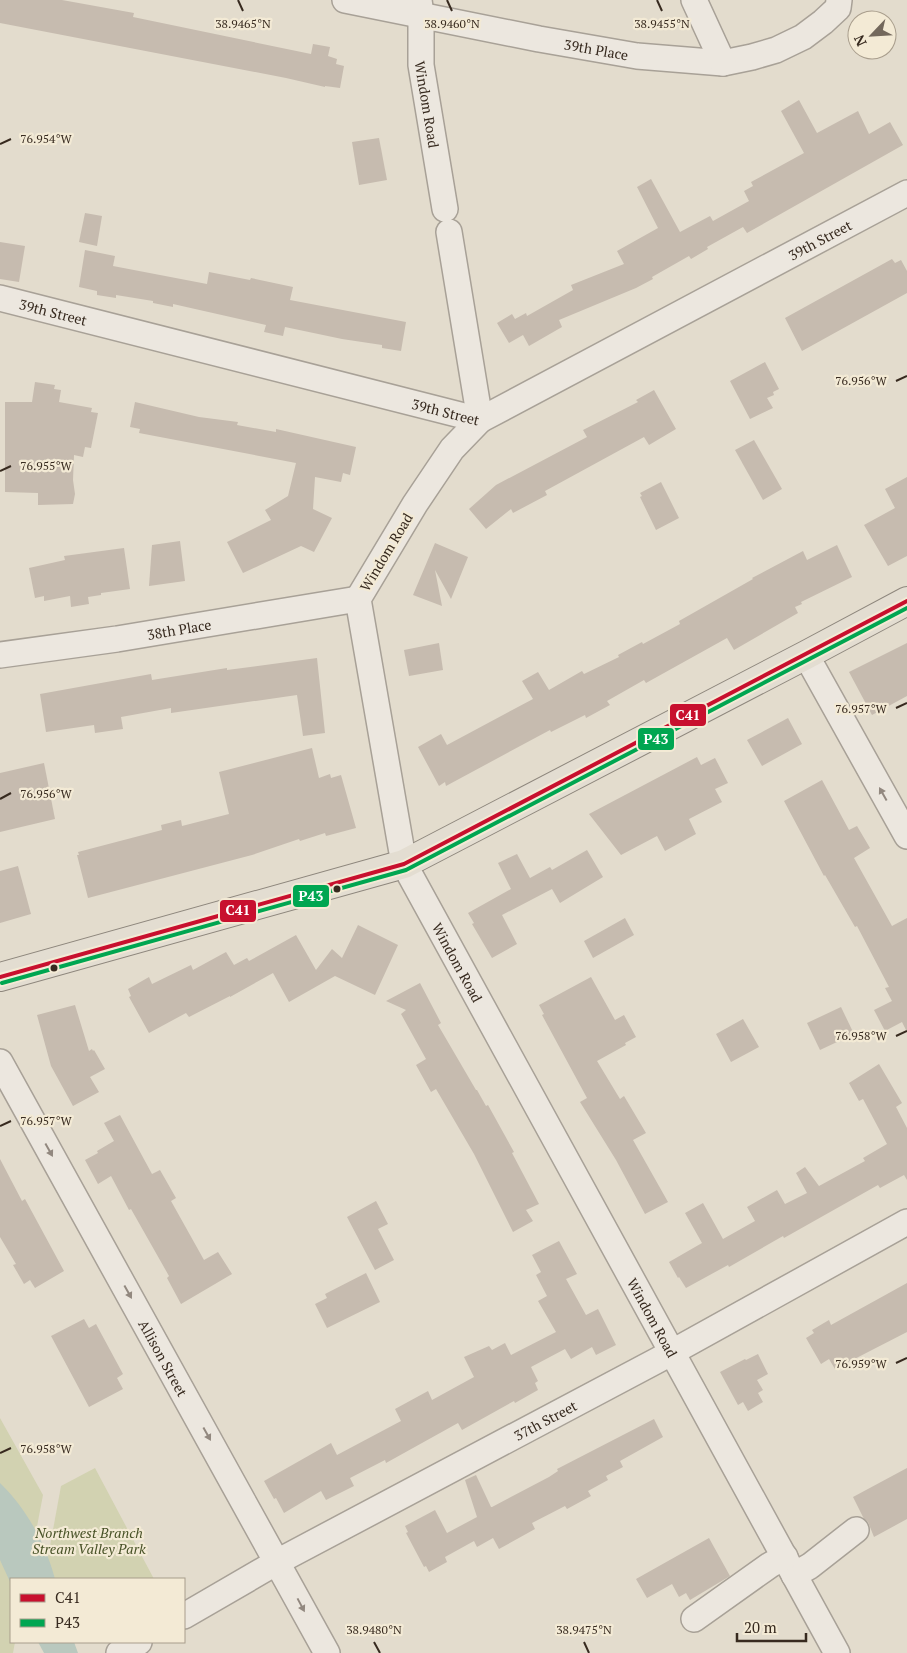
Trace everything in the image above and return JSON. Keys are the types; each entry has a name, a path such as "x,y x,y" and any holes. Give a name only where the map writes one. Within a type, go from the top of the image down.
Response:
{"main road":[{"path":"0,977 404,864 806,655 907,600"}],"street":[{"name":"39th Place","path":"345,0 420,7 539,39 637,56 723,63 776,50 803,38 823,22 839,4"},
{"path":"694,0 723,63"},
{"name":"Windom Road","path":"420,7 421,65 480,420 452,449 415,504 358,599 404,864 837,1653"},
{"name":"39th Street","path":"0,298 480,420 907,193"},
{"name":"38th Place","path":"0,655 117,639 358,599"},
{"path":"806,655 907,836"},
{"name":"Allison Street","path":"0,1062 327,1653"},
{"name":"37th Street","path":"185,1615 278,1562 672,1352 907,1222"},
{"path":"694,1619 770,1565 810,1566 856,1530"},
{"path":"119,1653 137,1643"}],"green space":[{"name":"Northwest Branch Stream Valley Park","path":"0,1418 43,1495 27,1578 10,1578 10,1643 15,1643 13,1653 0,1653"},
{"name":"Northwest Branch Stream Valley Park","path":"95,1468 153,1578 44,1578 61,1486"}],"shaded area":[{"path":"0,1483 34,1527 55,1578 10,1578 10,1582 0,1560"},
{"path":"39,1643 74,1643 78,1653 44,1653"}],"building":[{"path":"0,0 62,0 134,13 133,17 311,54 313,44 330,47 328,56 337,59 336,64 344,66 340,88 325,87 0,23"},
{"path":"799,100 817,133 858,111 869,134 890,122 903,145 747,233 743,227 707,247 708,249 691,259 689,256 636,288 559,320 562,327 529,346 523,335 509,343 497,323 512,314 515,319 526,313 527,316 573,290 571,285 624,264 617,251 658,228 637,187 651,179 680,232 710,216 713,221 749,201 744,191 753,186 751,182 804,153 781,111"},
{"path":"379,138 387,180 359,185 352,142"},
{"path":"85,213 102,216 97,246 79,242"},
{"path":"0,242 25,246 19,282 0,279"},
{"path":"85,250 115,256 113,266 207,284 209,272 250,280 251,278 293,287 290,300 406,322 401,351 382,348 382,345 285,327 283,336 264,332 266,325 173,304 173,307 153,303 153,301 116,295 116,298 97,295 97,291 79,287"},
{"path":"892,259 895,263 901,260 907,271 907,293 802,351 785,318"},
{"path":"765,362 779,389 773,392 774,395 767,398 773,408 750,419 730,381"},
{"path":"35,382 55,385 54,389 61,390 59,402 92,408 91,412 98,413 91,448 85,447 83,457 74,455 73,480 75,494 73,504 38,505 38,493 5,492 5,402 32,402"},
{"path":"654,390 676,429 649,445 644,437 545,491 547,495 513,513 511,509 486,529 469,509 496,485 587,437 583,430 638,402 636,400"},
{"path":"135,402 199,417 238,422 237,425 276,432 276,429 356,447 350,475 343,473 341,482 315,477 313,509 332,518 314,552 301,546 243,573 227,542 271,520 265,510 288,496 296,463 139,433 140,429 130,427"},
{"path":"754,440 782,489 763,500 735,450"},
{"path":"907,477 907,556 888,566 864,525 895,508 885,489"},
{"path":"661,482 679,518 656,530 640,497 642,496 640,493"},
{"path":"180,541 185,581 149,586 152,545"},
{"path":"435,543 468,557 451,599 435,570 442,606 413,595"},
{"path":"837,545 852,577 801,602 802,604 795,607 798,613 734,650 727,638 646,683 644,680 607,701 610,705 586,718 585,715 551,732 550,730 446,786 445,782 439,786 418,747 441,734 447,745 533,699 522,681 538,672 549,690 582,671 584,674 619,657 618,655 642,642 643,644 680,624 679,621 752,578 803,551 807,560"},
{"path":"124,548 130,589 101,593 101,595 88,597 89,604 71,607 70,596 44,601 44,596 35,598 29,568 65,560 64,556"},
{"path":"439,643 443,670 409,676 404,650"},
{"path":"907,643 907,696 872,715 849,672"},
{"path":"317,658 325,733 303,736 297,695 171,713 171,708 121,717 123,729 95,733 94,725 46,732 40,694 151,674 152,680 227,668 227,670"},
{"path":"788,718 802,744 762,766 747,740"},
{"path":"312,748 319,778 330,774 331,778 341,775 356,828 326,836 325,833 300,841 299,839 252,855 88,898 77,855 79,855 78,852 162,830 161,825 181,820 182,826 229,814 219,772"},
{"path":"697,757 701,765 715,758 728,783 715,789 722,802 689,819 696,834 665,851 657,836 621,855 589,814"},
{"path":"44,763 55,819 0,832 0,773"},
{"path":"822,780 849,830 857,826 870,848 854,858 892,926 907,918 907,1032 902,1022 885,1031 874,1010 892,1001 885,988 889,987 857,926 855,927 824,876 784,801"},
{"path":"587,850 603,877 560,903 552,889 502,915 517,944 492,958 472,924 474,923 468,913 511,889 498,863 517,854 530,878 550,867 552,870"},
{"path":"18,866 31,914 0,923 0,871"},
{"path":"625,918 634,935 593,958 584,941"},
{"path":"358,925 398,945 375,995 335,976 289,1002 273,973 189,1017 186,1013 149,1033 129,997 131,996 128,989 149,977 152,984 191,965 193,970 226,952 234,965 247,958 249,961 296,935 316,970 332,949 342,958"},
{"path":"591,977 615,1020 624,1015 636,1037 625,1043 626,1045 597,1061 620,1099 624,1096 646,1133 633,1140 668,1202 645,1214 616,1160 580,1102 587,1098 542,1015 544,1014 539,1005"},
{"path":"420,983 441,1023 438,1025 486,1106 488,1105 514,1152 512,1153 539,1204 526,1210 533,1221 513,1232 474,1154 436,1089 431,1092 416,1065 426,1059 401,1014 406,1010 386,1001"},
{"path":"75,1005 89,1051 94,1050 105,1069 90,1077 99,1092 73,1106 51,1066 37,1015"},
{"path":"841,1007 854,1034 820,1050 807,1023"},
{"path":"743,1019 759,1047 731,1062 716,1034"},
{"path":"879,1064 902,1103 896,1107 907,1128 907,1180 904,1175 880,1188 878,1185 784,1238 783,1236 729,1267 728,1265 686,1288 669,1262 702,1243 685,1213 703,1203 723,1239 755,1221 747,1207 777,1190 785,1204 807,1193 796,1173 805,1167 819,1186 865,1161 863,1158 887,1144 863,1099 859,1101 849,1083"},
{"path":"120,1115 152,1174 160,1170 176,1198 171,1201 204,1260 218,1252 232,1274 181,1304 167,1278 169,1276 111,1176 98,1184 85,1160 114,1141 104,1123"},
{"path":"0,1159 22,1201 25,1199 64,1271 35,1288 30,1280 24,1284 13,1265 16,1264 0,1237"},
{"path":"376,1201 388,1224 378,1229 394,1260 375,1270 347,1217"},
{"path":"559,1241 577,1274 566,1279 586,1315 598,1309 616,1345 596,1355 592,1347 571,1359 565,1349 531,1367 538,1381 535,1383 538,1390 462,1430 458,1423 386,1463 385,1460 350,1478 354,1486 326,1500 321,1491 284,1513 264,1481 331,1443 337,1455 401,1421 395,1409 428,1391 432,1400 474,1377 464,1357 489,1346 492,1350 505,1343 511,1355 556,1332 538,1301 547,1296 536,1275 541,1272 532,1255"},
{"path":"366,1273 380,1302 327,1328 315,1304 327,1298 325,1294"},
{"path":"907,1283 907,1332 835,1369 829,1359 821,1364 806,1338 814,1333 812,1330 829,1320 831,1325"},
{"path":"84,1319 89,1328 96,1324 123,1374 117,1378 123,1389 89,1407 51,1336"},
{"path":"758,1354 768,1374 757,1380 763,1390 758,1393 763,1402 748,1411 743,1402 738,1405 720,1372"},
{"path":"654,1419 663,1437 620,1461 623,1467 606,1476 608,1480 588,1491 591,1496 567,1509 565,1506 532,1523 535,1529 499,1549 493,1538 477,1547 474,1541 445,1557 447,1562 429,1572 426,1566 424,1567 406,1533 408,1532 405,1526 435,1510 447,1533 477,1517 465,1480 476,1475 492,1507 549,1477 558,1471 557,1469"},
{"path":"907,1468 907,1519 874,1537 868,1522 864,1519 853,1497"},
{"path":"709,1538 730,1576 690,1600 686,1593 679,1597 672,1584 647,1598 636,1579"}],"transit line":[{"name":"C41","path":"0,977 404,864 907,601"},
{"name":"P43","path":"2,983 406,870 907,608"}]}
